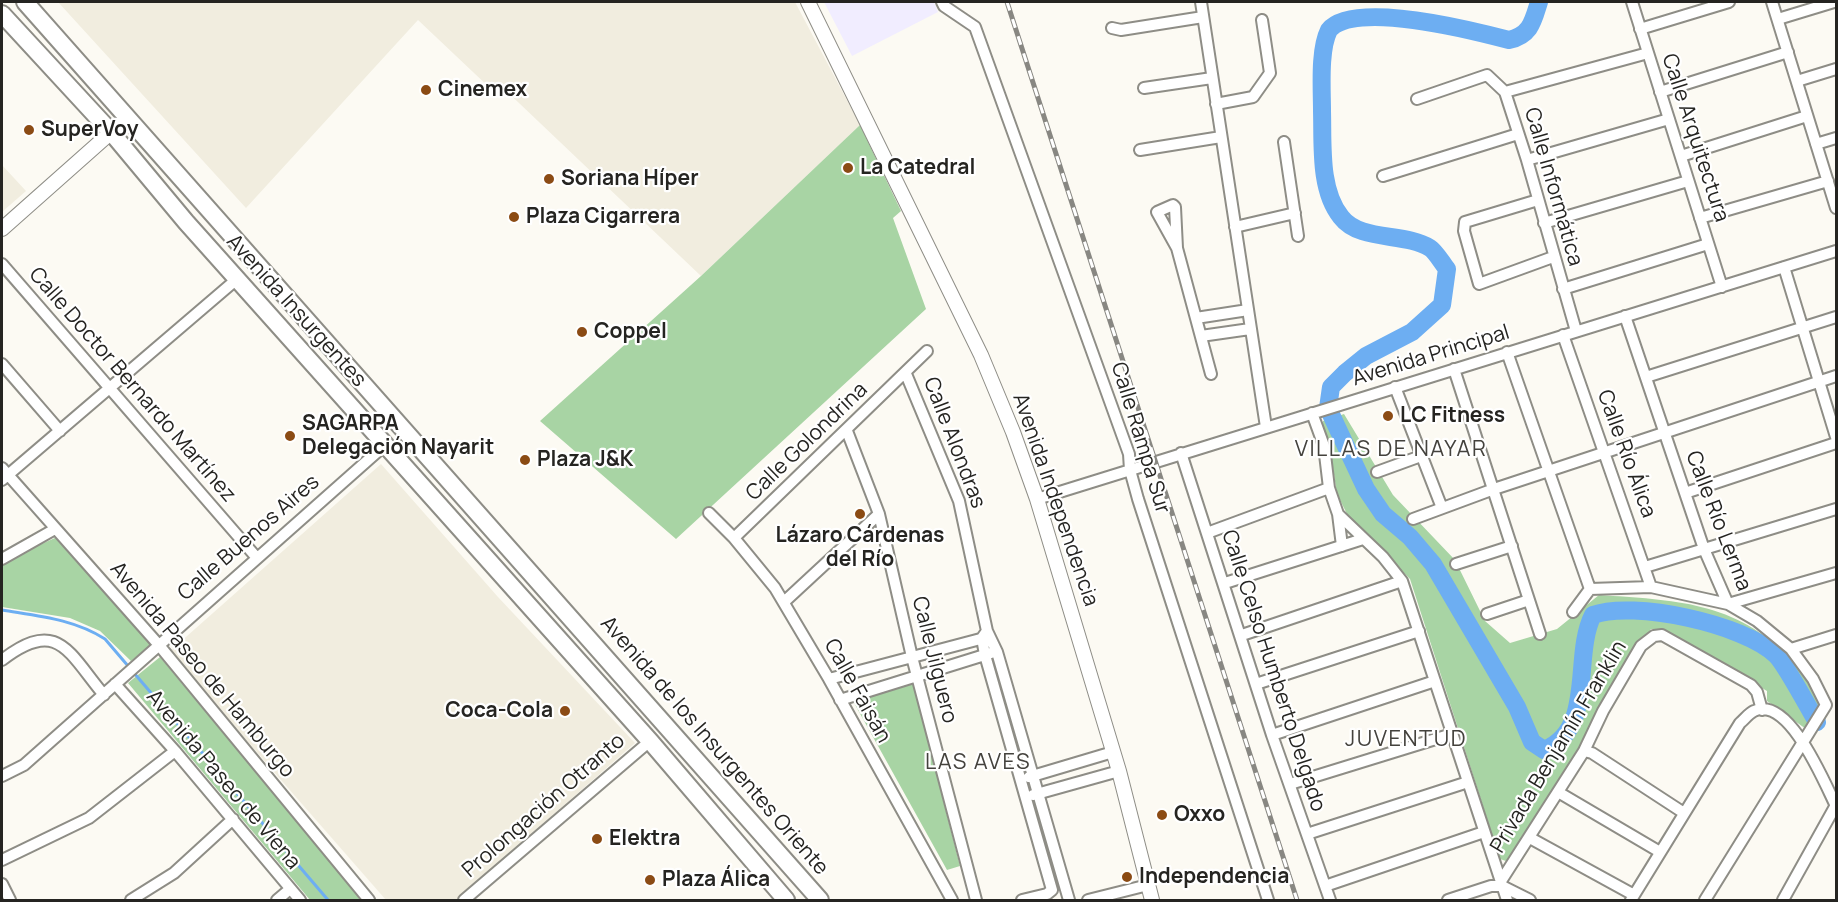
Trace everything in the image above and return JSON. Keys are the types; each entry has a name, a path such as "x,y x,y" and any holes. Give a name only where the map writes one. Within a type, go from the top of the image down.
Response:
{"highway":[{"name":"Avenida Insurgentes","path":"25,2 126,119 574,622"},
{"name":"Avenida Insurgentes","path":"2,14 111,132 237,279 557,638"},
{"path":"214,252 227,254 291,324 297,328 312,327"},
{"path":"295,344 312,327"},
{"path":"385,445 396,447 438,487 444,490 454,488"},
{"path":"464,535 482,519"},
{"path":"574,622 557,638 650,741 786,900"},
{"name":"Avenida de los Insurgentes Oriente","path":"574,622 820,900"}],"main road":[{"name":"Avenida Independencia","path":"808,2 981,356 1013,432 1036,499 1119,771 1152,900"},
{"path":"2,229 126,119"}],"street":[{"path":"1201,2 1266,427"},
{"name":"Calle Arquitectura","path":"1632,2 1722,287"},
{"path":"1640,29 1729,2"},
{"path":"1772,2 1836,206"},
{"path":"1778,19 1834,2"},
{"name":"Calle Rampa Sur","path":"943,4 975,27 1129,454 1130,470 1268,900"},
{"path":"1112,28 1121,30 1203,17"},
{"path":"1216,104 1253,97 1270,73 1262,20"},
{"path":"1660,92 1788,52"},
{"name":"Calle Informática","path":"1576,331 1505,92 1648,53"},
{"path":"1797,81 1836,69"},
{"path":"1417,99 1487,75 1505,92"},
{"path":"1144,88 1212,78"},
{"path":"1681,156 1807,116"},
{"path":"1527,160 1669,119"},
{"path":"1383,176 1518,134"},
{"path":"1140,150 1221,137"},
{"path":"1816,144 1836,138"},
{"path":"1284,142 1298,236"},
{"path":"1544,223 1688,181"},
{"path":"1700,218 1828,181"},
{"path":"1538,200 1465,222 1464,231 1479,284 1553,257"},
{"path":"1235,227 1295,213"},
{"path":"1563,289 1708,244"},
{"path":"1176,248 1211,374"},
{"name":"Avenida Principal","path":"1036,499 1836,251"},
{"name":"Calle Doctor Bernardo Martínez","path":"2,264 257,558"},
{"path":"1784,267 1836,437"},
{"path":"4,474 111,388 237,279"},
{"path":"1196,318 1248,310"},
{"name":"Calle Río Lerma","path":"1625,316 1704,549 1728,604 1757,621 1791,649 1831,704"},
{"path":"1646,377 1836,317"},
{"path":"1201,336 1250,329"},
{"name":"Calle Río Álica","path":"1563,335 1651,587"},
{"name":"Calle Golondrina","path":"734,538 906,374 927,351"},
{"path":"1507,352 1590,590"},
{"path":"2,364 60,430"},
{"path":"1454,369 1540,634"},
{"name":"Calle Alondras","path":"906,374 959,501 987,635 985,655 1052,890 1047,894 1022,900"},
{"path":"1413,519 1494,489 1836,376"},
{"path":"1395,387 1442,508"},
{"path":"1314,412 1324,446 1329,488 1338,514 1342,546"},
{"name":"Calle Jilguero","path":"847,431 879,514 912,657 975,900"},
{"path":"1685,494 1836,443"},
{"name":"Calle Buenos Aires","path":"2,776 24,765 385,445"},
{"name":"Calle Celso Humberto Delgado","path":"1181,453 1242,634 1272,735 1330,900"},
{"path":"1377,472 1421,456"},
{"name":"Avenida Paseo de Hamburgo","path":"4,474 158,644 369,900"},
{"path":"1207,533 1329,488"},
{"path":"1645,567 1836,509"},
{"name":"Calle Faisán","path":"709,513 734,538 784,602 952,900"},
{"path":"784,602 879,514"},
{"path":"1338,514 1383,557 1402,581 1508,900"},
{"path":"2,559 56,530"},
{"path":"1225,583 1363,539"},
{"path":"1456,564 1512,546"},
{"path":"1590,590 1651,587 1728,604 1836,573"},
{"path":"1242,634 1402,581"},
{"path":"1574,612 1590,590"},
{"path":"1487,614 1529,600"},
{"path":"1256,684 1419,631"},
{"path":"829,679 987,635"},
{"name":"Calle Alondras","path":"987,635 997,652 1069,900"},
{"name":"Privada Benjamín Franklin","path":"1501,883 1584,751 1603,711 1641,646 1654,636 1662,635 1751,685 1757,692 1761,710"},
{"path":"1791,649 1836,635"},
{"path":"2,660 32,641 50,640 65,648 104,695"},
{"path":"840,700 997,652"},
{"path":"1272,735 1435,681"},
{"name":"Avenida Paseo de Viena","path":"115,684 175,751 300,900"},
{"path":"1705,900 1802,739 1831,704"},
{"path":"1530,838 1632,898 1740,723 1754,710 1761,710 1782,717 1802,739 1836,806 1783,900"},
{"path":"1290,784 1452,734"},
{"name":"Prolongación Otranto","path":"464,900 650,741"},
{"path":"2,860 89,818 175,751"},
{"path":"1584,751 1592,753 1684,813"},
{"path":"1020,780 1113,752"},
{"path":"1024,798 1119,771"},
{"path":"1307,834 1468,782"},
{"path":"1558,792 1660,852"},
{"path":"130,900 174,873 233,819"},
{"path":"1325,886 1484,832"},
{"path":"1448,900 1501,883 1530,900"},
{"path":"2,884 10,900"},
{"path":"1088,900 1148,885"},
{"path":"277,900 290,889"}],"shaded area":[{"path":"58,2 795,2 860,125 701,276 499,84 492,90 418,20 246,208"},
{"path":"824,2 934,2 938,12 852,56"},
{"path":"2,165 26,191 2,212"},
{"path":"381,464 498,597 635,743 456,900 386,900 169,652"}],"green space":[{"path":"860,125 901,211 893,218 926,309 676,539 540,421 701,276"},
{"path":"1344,414 1393,495 1455,560 1485,621 1510,643 1557,629 1599,595 1678,602 1726,615 1748,625 1770,640 1795,664 1824,704 1806,729 1767,701 1767,691 1664,630 1651,629 1513,859 1509,862 1500,859 1410,579 1348,516 1337,494 1329,442 1322,427 1323,421"},
{"path":"57,537 153,643 131,661 100,631 70,618 2,607 2,562"},
{"path":"160,657 362,900 310,900 128,683"},
{"path":"913,683 960,866 947,870 853,701"}],"waterway":[{"path":"1539,2 1527,31 1509,40 1442,25 1386,17 1342,21 1329,30 1322,69 1323,152 1326,180 1334,206 1349,225 1359,230 1420,243 1430,248 1447,269 1442,305 1412,332 1366,356 1345,373 1331,387 1328,408 1366,489 1383,514 1410,537 1433,564 1517,707 1532,742 1544,750 1560,740 1571,726 1577,709 1587,632 1593,615 1611,611 1660,613 1688,618 1715,625 1761,644 1780,660 1817,722"},
{"path":"2,610 68,623 105,639 328,900"}],"railway":[{"path":"1007,2 1297,900"}],"place":[{"name":"Cinemex","path":"426,90"},
{"name":"SuperVoy","path":"29,130"},
{"name":"La Catedral","path":"848,168"},
{"name":"Soriana Híper","path":"549,179"},
{"name":"Plaza Cigarrera","path":"514,217"},
{"name":"Coppel","path":"582,332"},
{"name":"LC Fitness","path":"1388,416"},
{"name":"SAGARPA Delegación Nayarit","path":"290,436"},
{"name":"Plaza J&K","path":"525,460"},
{"name":"Lázaro Cárdenas del Río","path":"860,514"},
{"name":"Coca-Cola","path":"565,711"},
{"name":"Oxxo","path":"1162,815"},
{"name":"Elektra","path":"597,839"},
{"name":"Independencia","path":"1127,877"},
{"name":"Plaza Álica","path":"650,880"}],"district":[{"name":"VILLAS DE NAYAR","path":"1391,450"},
{"name":"JUVENTUD","path":"1406,740"},
{"name":"LAS AVES","path":"978,763"}]}
